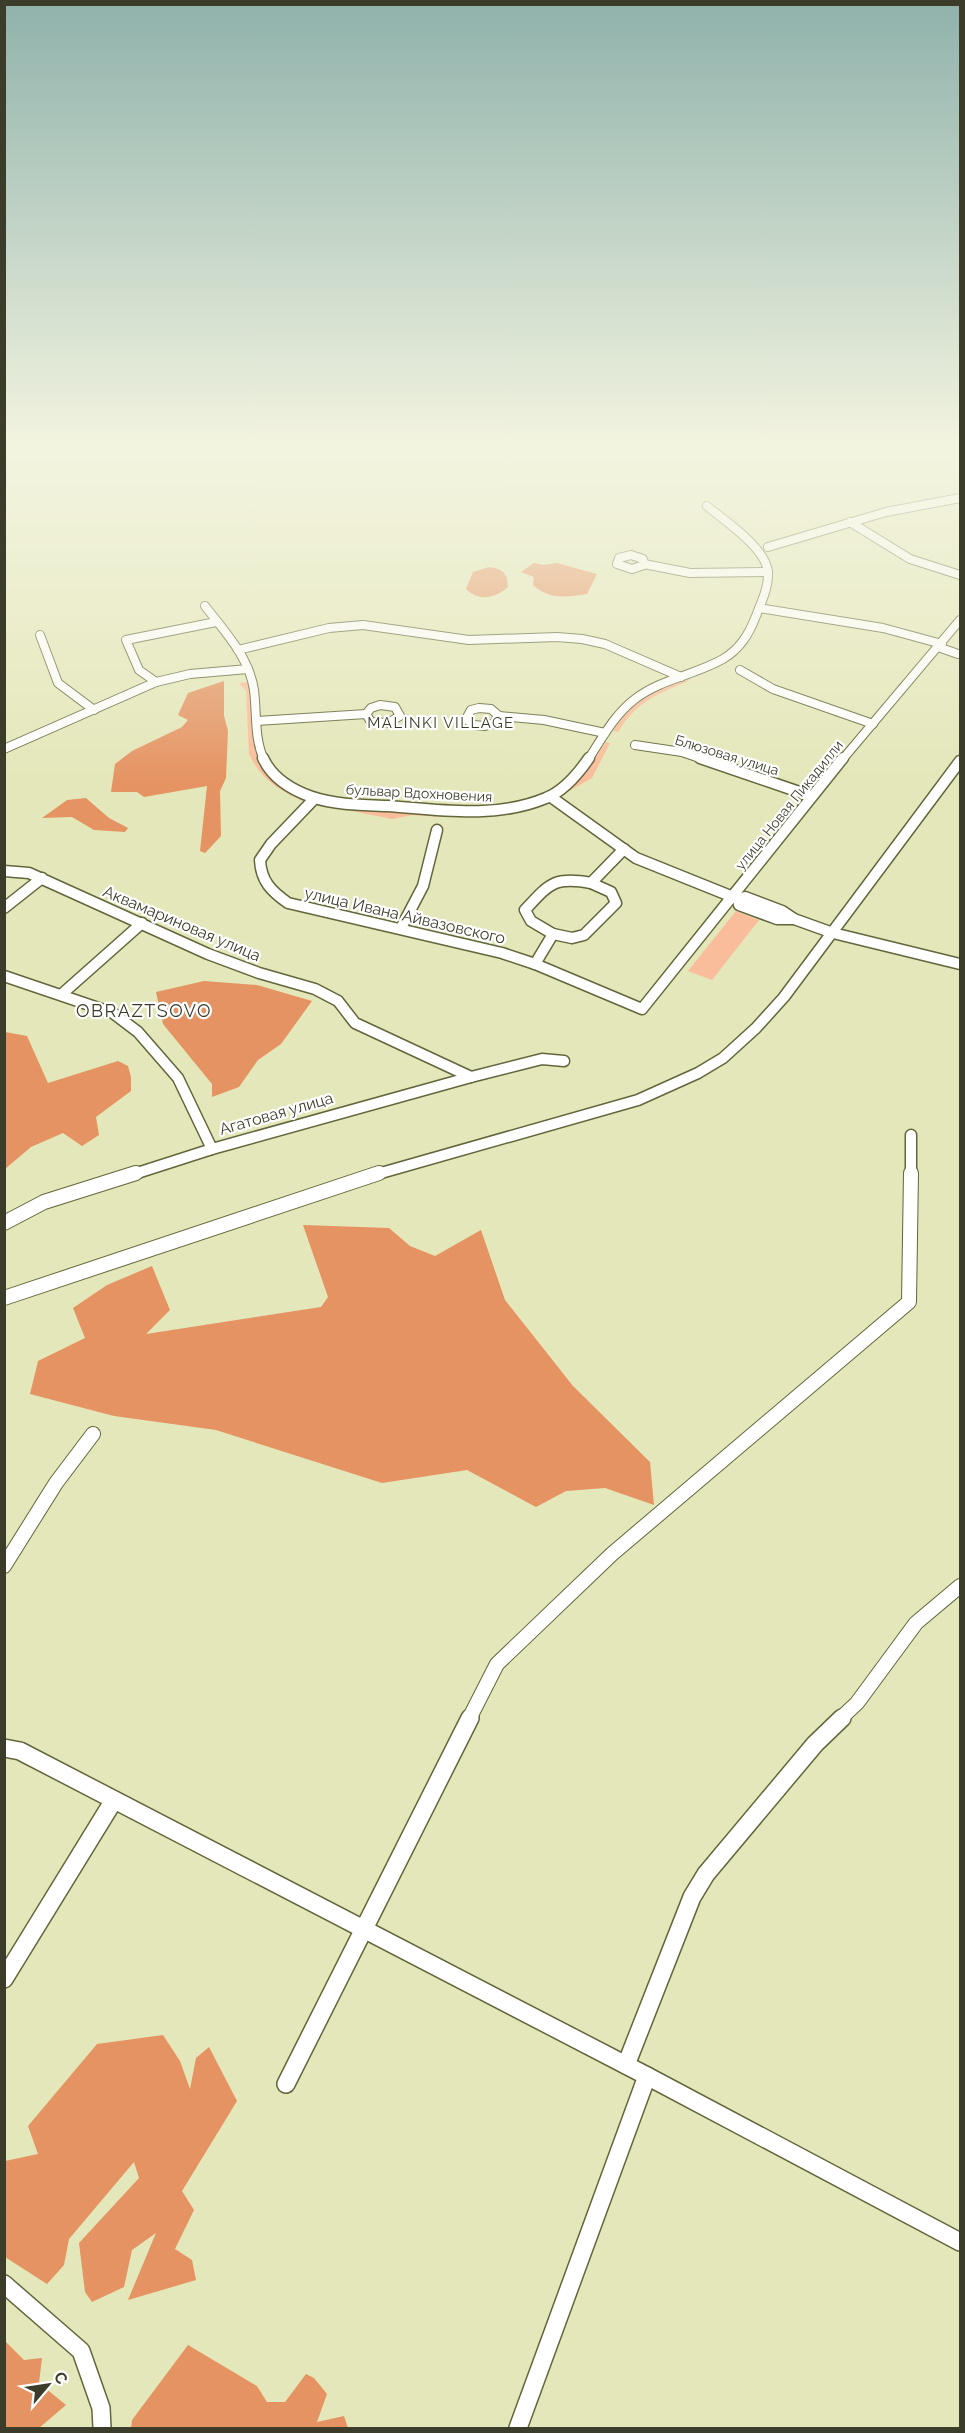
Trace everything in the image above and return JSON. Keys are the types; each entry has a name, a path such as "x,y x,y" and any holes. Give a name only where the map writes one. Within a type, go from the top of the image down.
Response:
{"street":[{"path":"644,564 690,573 768,572 767,565 761,557"},
{"path":"906,557 960,574"},
{"name":"бульвар Вдохновения","path":"205,606 238,650 248,669 252,681 261,757 273,773 288,785 315,798 357,804 476,812 502,811 551,797 570,783 583,770 619,714 635,699 737,650 746,638 759,609 768,572"},
{"path":"759,609 883,628 959,650"},
{"name":"улица Новая Пикадилли","path":"642,1009 735,898 811,796 960,620"},
{"path":"156,682 139,670 126,640 216,622"},
{"path":"238,650 330,628 363,625 469,640 556,637 582,639 605,644 681,677"},
{"path":"39,635 58,682 93,710"},
{"path":"4,749 35,738 156,682 194,673 248,669"},
{"path":"740,670 773,689 873,724"},
{"path":"257,721 366,714"},
{"path":"500,716 544,720 605,733"},
{"name":"Блюзовая улица","path":"634,745 692,755 811,796"},
{"path":"4,1298 386,1171 585,1116 648,1095 698,1073 723,1058 756,1029 784,997 960,761"},
{"path":"551,797 624,849 660,870 735,898 745,897 782,911 794,919 833,933 960,964"},
{"name":"улица Ивана Айвазовского","path":"315,798 271,844 260,860 262,881 272,893 288,903 502,953 535,964 642,1009"},
{"path":"401,928 423,886 436,830"},
{"path":"591,883 624,849"},
{"name":"Аквамариновая улица","path":"4,871 29,873 208,954 259,973 315,989 338,1001 355,1023 471,1077"},
{"path":"4,908 42,878"},
{"path":"566,878 591,883 610,892 616,903 584,934 572,938 553,934 531,921 525,910 554,881 566,878"},
{"path":"62,994 142,923"},
{"path":"535,964 553,934"},
{"path":"4,976 113,1013 138,1032 178,1077 212,1149"},
{"name":"Агатовая улица","path":"4,1223 44,1202 212,1149 542,1059 564,1061"},
{"path":"286,2084 497,1664 612,1554 909,1302 911,1135"},
{"path":"4,1566 56,1483 93,1434"},
{"path":"626,2065 692,1897 706,1874 815,1744 857,1703 916,1623 960,1586"},
{"path":"4,1748 20,1751 648,2076 960,2242"},
{"path":"4,1979 114,1800"},
{"path":"518,2428 648,2076"},
{"path":"4,2284 81,2352 101,2408 102,2428"}],"shaded area":[{"path":"534,563 543,565 557,563 597,574 587,594 552,595 533,585 534,577 521,572"},
{"path":"489,567 503,572 507,578 508,587 498,594 487,597 476,596 466,589 473,572"},
{"path":"687,678 690,680 641,705 625,721 618,732 613,731 628,711 645,698"},
{"path":"224,681 224,716 228,731 226,778 220,791 221,836 205,853 200,851 207,786 144,797 137,792 111,792 115,764 132,751 182,727 188,720 178,715 188,693"},
{"path":"246,682 250,690 258,759 262,766 308,799 305,802 287,794 265,778 249,754 246,691 239,683"},
{"path":"606,742 610,743 592,778 565,793 583,776"},
{"path":"86,798 109,818 128,828 125,832 94,830 72,817 42,818 67,800"},
{"path":"316,804 443,813 441,817 413,815 392,819"},
{"path":"736,911 759,920 712,980 688,971"},
{"path":"204,981 257,985 312,1001 281,1044 258,1060 239,1087 212,1097 212,1084 163,1024 156,992"},
{"path":"5,1032 27,1036 48,1083 118,1061 128,1066 131,1091 96,1117 99,1135 82,1146 63,1133 31,1147 5,1169"},
{"path":"303,1225 389,1228 410,1246 435,1256 481,1230 505,1300 573,1386 650,1462 654,1505 605,1488 566,1491 536,1507 467,1470 382,1483 216,1430 114,1416 30,1394 38,1361 85,1338 73,1308 107,1285 152,1266 170,1310 146,1334 321,1307 328,1297"},
{"path":"163,2035 180,2061 190,2089 196,2058 209,2047 237,2101 182,2191 194,2210 175,2249 192,2260 196,2280 128,2300 156,2233 132,2250 124,2287 92,2302 85,2292 79,2243 139,2178 134,2162 69,2239 64,2265 47,2284 5,2257 5,2161 38,2154 28,2126 97,2044"},
{"path":"4,2340 24,2360 42,2358 39,2383 66,2405 39,2428 5,2428"},
{"path":"188,2345 257,2386 267,2402 285,2402 306,2374 314,2378 327,2394 317,2422 344,2416 348,2428 131,2428 132,2420"}],"district":[{"name":"MALINKI VILLAGE","path":"441,723"},
{"name":"OBRAZTSOVO","path":"144,1011"}]}
